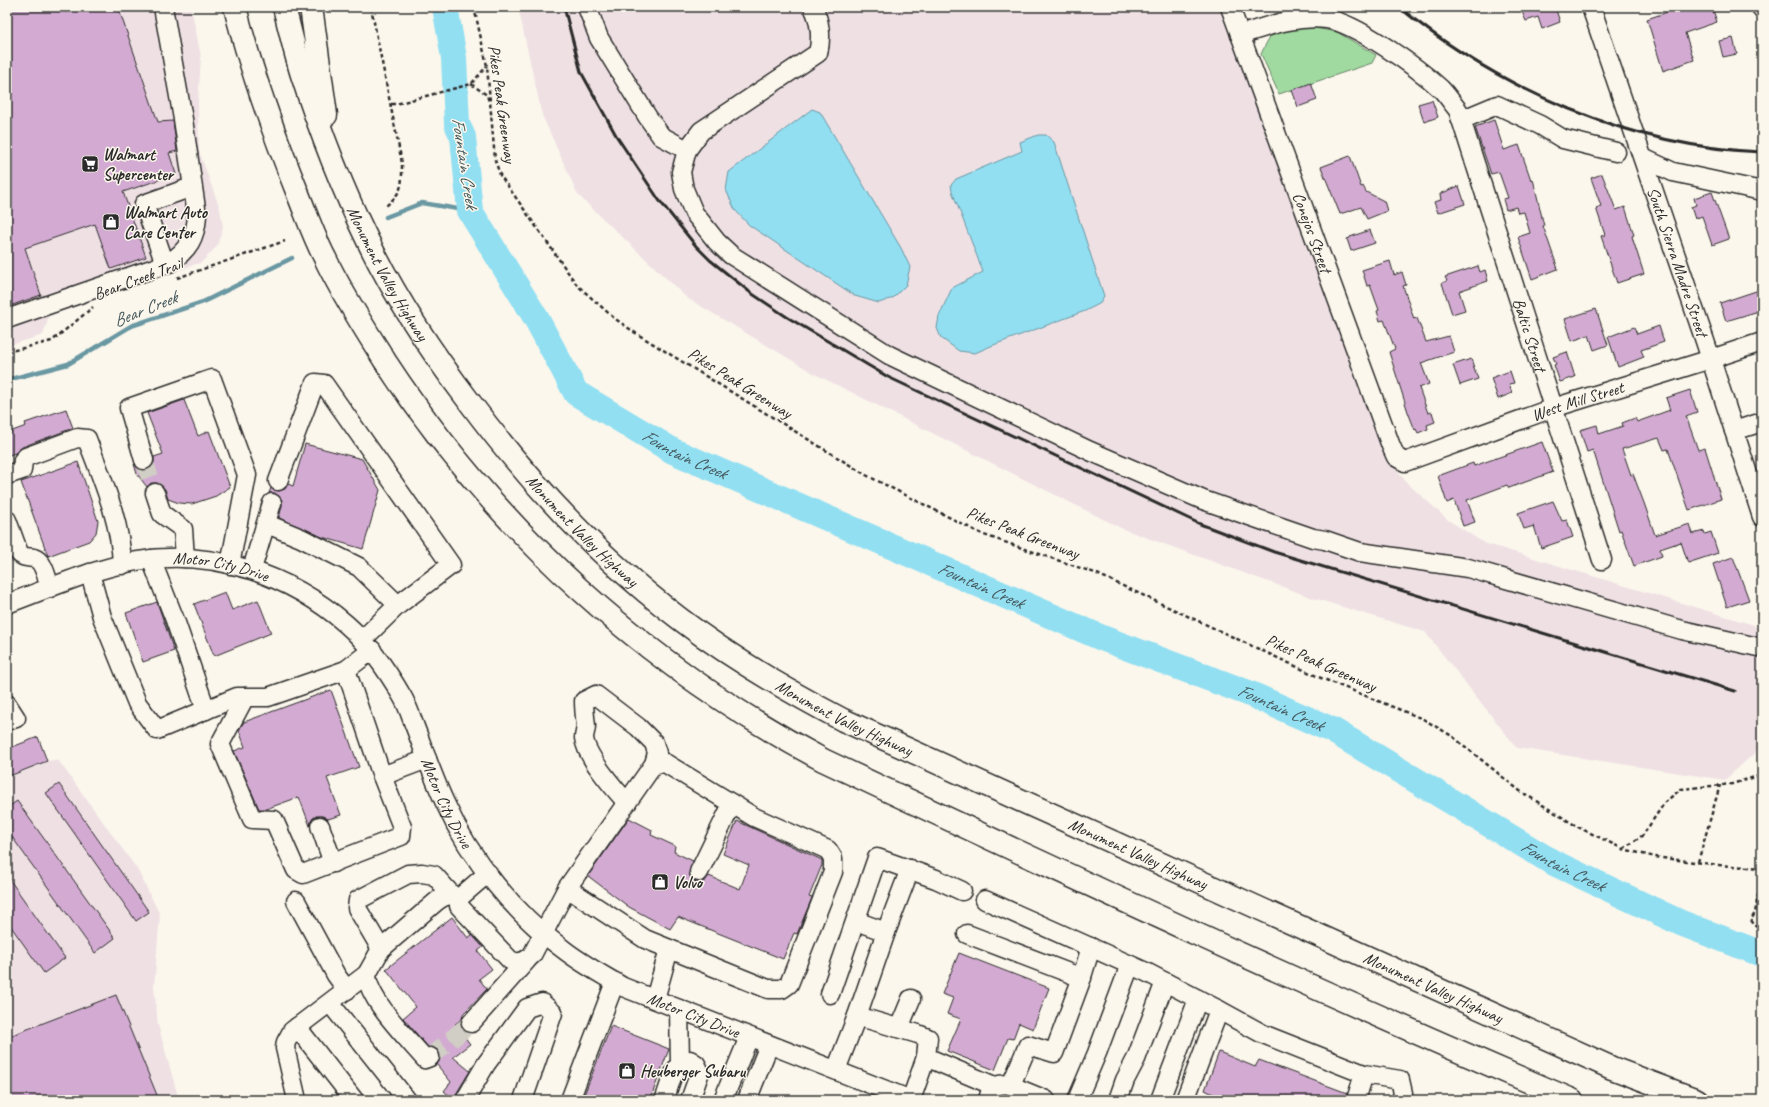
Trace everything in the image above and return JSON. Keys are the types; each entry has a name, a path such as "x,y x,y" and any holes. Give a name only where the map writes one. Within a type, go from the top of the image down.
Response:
{"highway":[{"path":"235,7 281,151 325,259 370,337 405,391 448,449 494,504 554,566 619,623 712,694 773,732 823,760 1227,948 1469,1056 1572,1100"},
{"name":"Monument Valley Highway","path":"284,7 301,74 332,158 368,242 410,317 445,370 486,425 527,474 583,536 645,591 681,620 736,659 786,690 843,720 1605,1065 1697,1100"},
{"path":"311,7 332,158"}],"street":[{"path":"7,319 170,271 182,255 196,230 197,215 183,119 163,7"},
{"path":"587,7 598,38 647,116 661,136 687,150"},
{"path":"813,7 817,14 821,42 818,53 701,130 687,150 681,172 684,189 694,213 717,242 731,255 889,355 1090,451 1203,500 1313,538 1326,540 1360,552 1468,568 1682,630 1762,648"},
{"name":"Conejos Street","path":"1230,7 1396,457"},
{"name":"South Sierra Madre Street","path":"1591,7 1711,359 1762,517"},
{"path":"1240,35 1285,21 1327,19 1347,25 1395,54 1424,75 1442,90 1459,115 1497,105 1563,139 1616,152"},
{"name":"Baltic Street","path":"1459,115 1602,560"},
{"path":"1643,158 1666,170 1762,191"},
{"path":"170,271 144,204 192,187"},
{"name":"West Mill Street","path":"1396,457 1405,462 1553,408 1762,342"},
{"path":"144,460 129,408 212,379 247,475 230,565"},
{"path":"90,574 102,617 137,703 157,730 237,697 268,697 346,670 398,605 451,565 324,384 315,383 278,481"},
{"path":"1734,431 1762,422"},
{"path":"7,475 22,470 23,460 26,457 77,438 87,439 101,476 118,530 122,552 122,564"},
{"path":"155,493 162,514 183,529 185,558"},
{"path":"252,570 267,524 272,503"},
{"path":"7,520 19,554 41,562 50,588"},
{"path":"267,524 301,538 359,567 398,605"},
{"name":"Motor City Drive","path":"7,604 122,564 175,557 230,565 252,570 283,582 316,601 346,624 367,645 404,698 446,806 459,830 501,891 562,949 615,982 679,1009 904,1098"},
{"path":"151,559 175,620 206,710"},
{"path":"245,697 220,744 252,819 274,820 296,870 303,874 401,836 402,826 382,776 346,670"},
{"path":"471,1023 532,955 567,888 627,803 654,764 657,753 654,743 638,728 596,695 584,701 583,712 586,727 584,737 589,750 602,773 627,803"},
{"path":"7,704 16,718 7,721"},
{"path":"382,776 427,759"},
{"path":"567,888 644,939 768,989 782,990 789,984 833,872 833,858 828,850 754,817 665,763 654,764"},
{"path":"699,872 732,804"},
{"path":"320,826 333,863"},
{"path":"830,994 877,858 910,869 962,891"},
{"path":"836,1070 910,869"},
{"path":"381,949 357,908 358,900 408,874 422,873 434,875 455,896 459,906 510,960 519,963 528,960"},
{"path":"297,1100 285,1048 289,1036 297,1027 368,974 381,949 437,901 447,895 455,896 488,873"},
{"path":"985,900 1130,965 1263,1034 1364,1074 1400,1080 1403,1093 1401,1100"},
{"path":"296,901 336,975 347,990"},
{"path":"856,921 886,932"},
{"path":"967,934 1082,978"},
{"path":"1011,1085 1028,1046 1054,1053 1082,978 1091,947"},
{"path":"655,999 669,949"},
{"path":"1077,1100 1097,1053 1130,965"},
{"path":"368,974 369,986 376,999 427,1058"},
{"path":"570,1100 615,982"},
{"path":"1118,1100 1125,1080 1136,1059 1165,982"},
{"path":"899,1028 910,999"},
{"path":"1160,1100 1198,999"},
{"path":"330,1003 407,1100"},
{"path":"465,1100 486,1064 527,1008 542,1003 553,1013 523,1100"},
{"path":"665,1098 672,1077 680,1063 679,1009"},
{"path":"1185,1100 1219,1010"},
{"path":"857,1016 928,1038 926,1057 904,1098"},
{"path":"297,1027 354,1100"},
{"path":"723,1100 749,1037"},
{"path":"746,1100 769,1045"},
{"path":"926,1057 990,1093 1007,1084 1046,1100"},
{"path":"680,1063 690,1060 696,1064 700,1072 690,1100"},
{"path":"1356,1100 1364,1074"}],"path":[{"path":"372,7 402,163 402,184 397,196 385,207"},
{"name":"Pikes Peak Greenway","path":"474,7 487,66 495,160 500,175 526,215 577,285 614,318 634,332 866,475 897,492 984,534 1095,573 1321,678 1423,719 1452,736 1520,791 1578,827 1623,849 1655,857 1762,868"},
{"path":"391,104 396,104 471,84 487,66"},
{"path":"471,84 487,95 491,108"},
{"name":"Bear Creek Trail","path":"170,271 285,241"},
{"name":"Bear Creek Trail","path":"7,352 52,341 94,306"},
{"path":"1762,769 1758,776 1762,797"},
{"path":"1623,849 1643,835 1665,802 1681,789 1732,784 1758,776"},
{"path":"1698,862 1720,785"},
{"path":"1759,927 1755,926 1751,920 1755,913 1762,872"}],"shaded area":[{"path":"7,7 191,7 201,57 198,104 199,151 220,209 223,227 217,246 202,262 49,316 43,335 7,346"},
{"path":"518,7 1219,7 1386,456 1406,482 1448,520 1484,543 1754,625 1762,636 1762,746 1725,780 1517,748 1425,632 1313,598 1123,529 815,374 687,298 578,195 542,115"},
{"path":"58,760 137,869 160,915 154,987 158,1025 179,1100 7,1100 7,777 47,761"}],"green space":[{"path":"1309,27 1337,32 1376,55 1372,63 1279,94 1261,54 1271,34 1282,29"}],"water":[{"path":"812,109 820,112 901,248 910,267 906,285 893,298 879,303 855,296 749,225 735,210 726,190 729,172"},
{"path":"1038,135 1046,135 1054,142 1104,296 1099,304 1085,311 975,353 959,351 941,338 937,328 939,316 952,288 983,272 951,185 956,179 1022,151 1020,142"}],"building":[{"name":"Walmart Supercenter","path":"7,7 118,7 158,122 173,121 177,151 169,153 176,174 123,192 146,257 111,269 95,224 25,248 41,295 7,307"},
{"path":"1520,7 1561,7 1556,10 1560,22 1542,29 1538,17 1526,21"},
{"path":"1682,7 1712,7 1717,22 1685,33 1694,60 1663,71 1647,19"},
{"path":"1733,38 1737,54 1723,57 1719,41"},
{"path":"1311,83 1317,100 1298,107 1292,90"},
{"path":"1432,100 1438,117 1424,122 1418,104"},
{"path":"1494,120 1504,150 1519,145 1531,180 1533,179 1543,226 1558,269 1532,279 1518,237 1530,233 1524,212 1518,213 1516,207 1506,210 1503,199 1508,198 1499,172 1491,174 1475,127"},
{"path":"1350,156 1361,187 1363,186 1366,192 1384,201 1387,211 1367,219 1361,207 1340,214 1321,167"},
{"path":"1602,174 1616,210 1625,207 1634,235 1632,236 1633,240 1644,274 1617,283 1601,236 1605,235 1596,208 1601,206 1591,178"},
{"path":"1459,186 1465,204 1438,213 1434,202 1441,200 1440,194"},
{"path":"1712,192 1729,239 1712,245 1702,216 1695,219 1691,207 1696,205 1694,198"},
{"path":"1370,230 1375,243 1351,251 1347,239"},
{"path":"1390,261 1394,275 1402,272 1406,285 1403,286 1414,319 1417,318 1426,342 1449,336 1454,352 1421,363 1429,384 1419,388 1428,413 1432,412 1435,422 1427,425 1428,429 1418,433 1416,429 1415,430 1408,412 1389,352 1395,349 1384,320 1380,321 1377,311 1379,310 1370,285 1367,286 1362,270"},
{"path":"1478,266 1480,272 1485,270 1488,281 1459,291 1465,310 1452,314 1442,283 1447,281 1445,277"},
{"path":"1762,289 1762,310 1726,321 1720,303"},
{"path":"1596,309 1608,345 1594,350 1589,335 1572,341 1565,319"},
{"path":"1659,326 1664,342 1641,350 1644,357 1618,367 1608,337 1634,327 1637,334"},
{"path":"1567,352 1575,377 1560,382 1553,357"},
{"path":"1471,359 1478,379 1460,385 1453,365"},
{"path":"1510,371 1514,383 1509,384 1512,393 1498,399 1491,378"},
{"path":"1690,390 1697,412 1686,416 1698,450 1705,448 1721,499 1689,510 1668,449 1664,450 1659,438 1622,449 1631,475 1633,474 1655,535 1690,524 1693,534 1704,531 1705,534 1711,532 1718,553 1688,563 1681,542 1660,549 1662,556 1634,566 1621,530 1619,531 1593,450 1587,452 1580,430 1597,425 1599,434 1623,426 1622,423 1635,418 1637,422 1670,410 1666,398"},
{"path":"184,400 198,436 209,431 230,487 216,496 192,504 179,503 168,499 165,489 157,483 151,483 147,487 137,474 134,464 141,470 147,470 154,463 154,457 163,454 147,413"},
{"path":"66,409 73,428 22,447 15,453 7,456 7,433 26,426 25,423"},
{"path":"1542,442 1553,472 1509,488 1507,485 1467,500 1475,522 1463,526 1454,500 1447,503 1438,476 1473,463 1474,466"},
{"path":"305,444 362,459 380,490 363,549 322,537 279,518 282,500 275,493 269,493 271,488 279,491 285,489 288,484 293,486"},
{"path":"78,462 98,521 96,533 89,541 48,556 21,482"},
{"path":"1553,501 1562,521 1567,520 1573,537 1541,548 1534,526 1524,529 1518,513"},
{"path":"1733,557 1749,600 1727,607 1713,564"},
{"path":"225,592 232,610 258,600 271,633 214,656 194,604"},
{"path":"157,602 174,651 143,662 126,613"},
{"path":"331,690 359,767 327,778 341,815 328,819 322,816 316,816 312,819 310,826 299,797 266,809 259,809 234,751 245,747 239,730 244,722"},
{"path":"38,737 47,761 7,777 7,749"},
{"path":"59,784 149,912 136,921 46,793"},
{"path":"17,801 115,938 95,953 7,830 7,808"},
{"name":"Volvo","path":"629,818 652,830 651,835 675,846 674,852 693,861 689,873 695,882 705,881 709,876 740,889 749,865 723,854 737,821 822,860 822,865 809,897 812,898 797,934 794,933 783,959 678,917 670,929 629,907 588,876"},
{"path":"7,876 65,958 44,973 7,921"},
{"path":"452,917 468,938 472,935 483,947 478,951 492,969 479,979 487,989 463,1014 462,1019 455,1024 470,1044 453,1057 470,1071 453,1099 444,1091 451,1082 437,1065 440,1059 440,1053 436,1049 428,1047 403,1018 416,1007 386,969"},
{"path":"959,953 1049,988 1033,1029 1019,1023 1013,1039 1008,1038 995,1070 947,1051 961,1019 947,1014 953,998 942,994"},
{"path":"116,995 159,1100 7,1100 7,1037"},
{"name":"Heuberger Subaru","path":"611,1026 669,1049 650,1100 582,1100"},
{"path":"1219,1052 1255,1067 1259,1060 1347,1093 1346,1100 1211,1100 1213,1094 1205,1090"}],"waterway":[{"name":"Fountain Creek","path":"445,7 454,58 457,124 463,137 470,211 536,318 576,393 673,451 1102,638 1248,693 1332,730 1552,862 1681,923 1762,954"},
{"name":"Bear Creek","path":"386,217 422,203 470,211"},
{"name":"Bear Creek","path":"7,380 68,364 131,326 203,302 292,258"}],"tunnel":[{"path":"144,460 155,493"},
{"path":"430,1057 471,1023"}],"railway":[{"path":"564,7 581,72 617,137 659,200 696,246 710,260 751,293 787,317 888,377 1200,524 1274,552 1735,691"},
{"path":"1399,7 1438,37 1480,64 1523,88 1569,109 1616,126 1664,139 1713,148 1762,152"}],"place":[{"name":"Walmart Supercenter","path":"90,164"},
{"name":"Walmart Auto Care Center","path":"111,222"},
{"name":"Volvo","path":"660,882"},
{"name":"Heuberger Subaru","path":"627,1071"}]}
